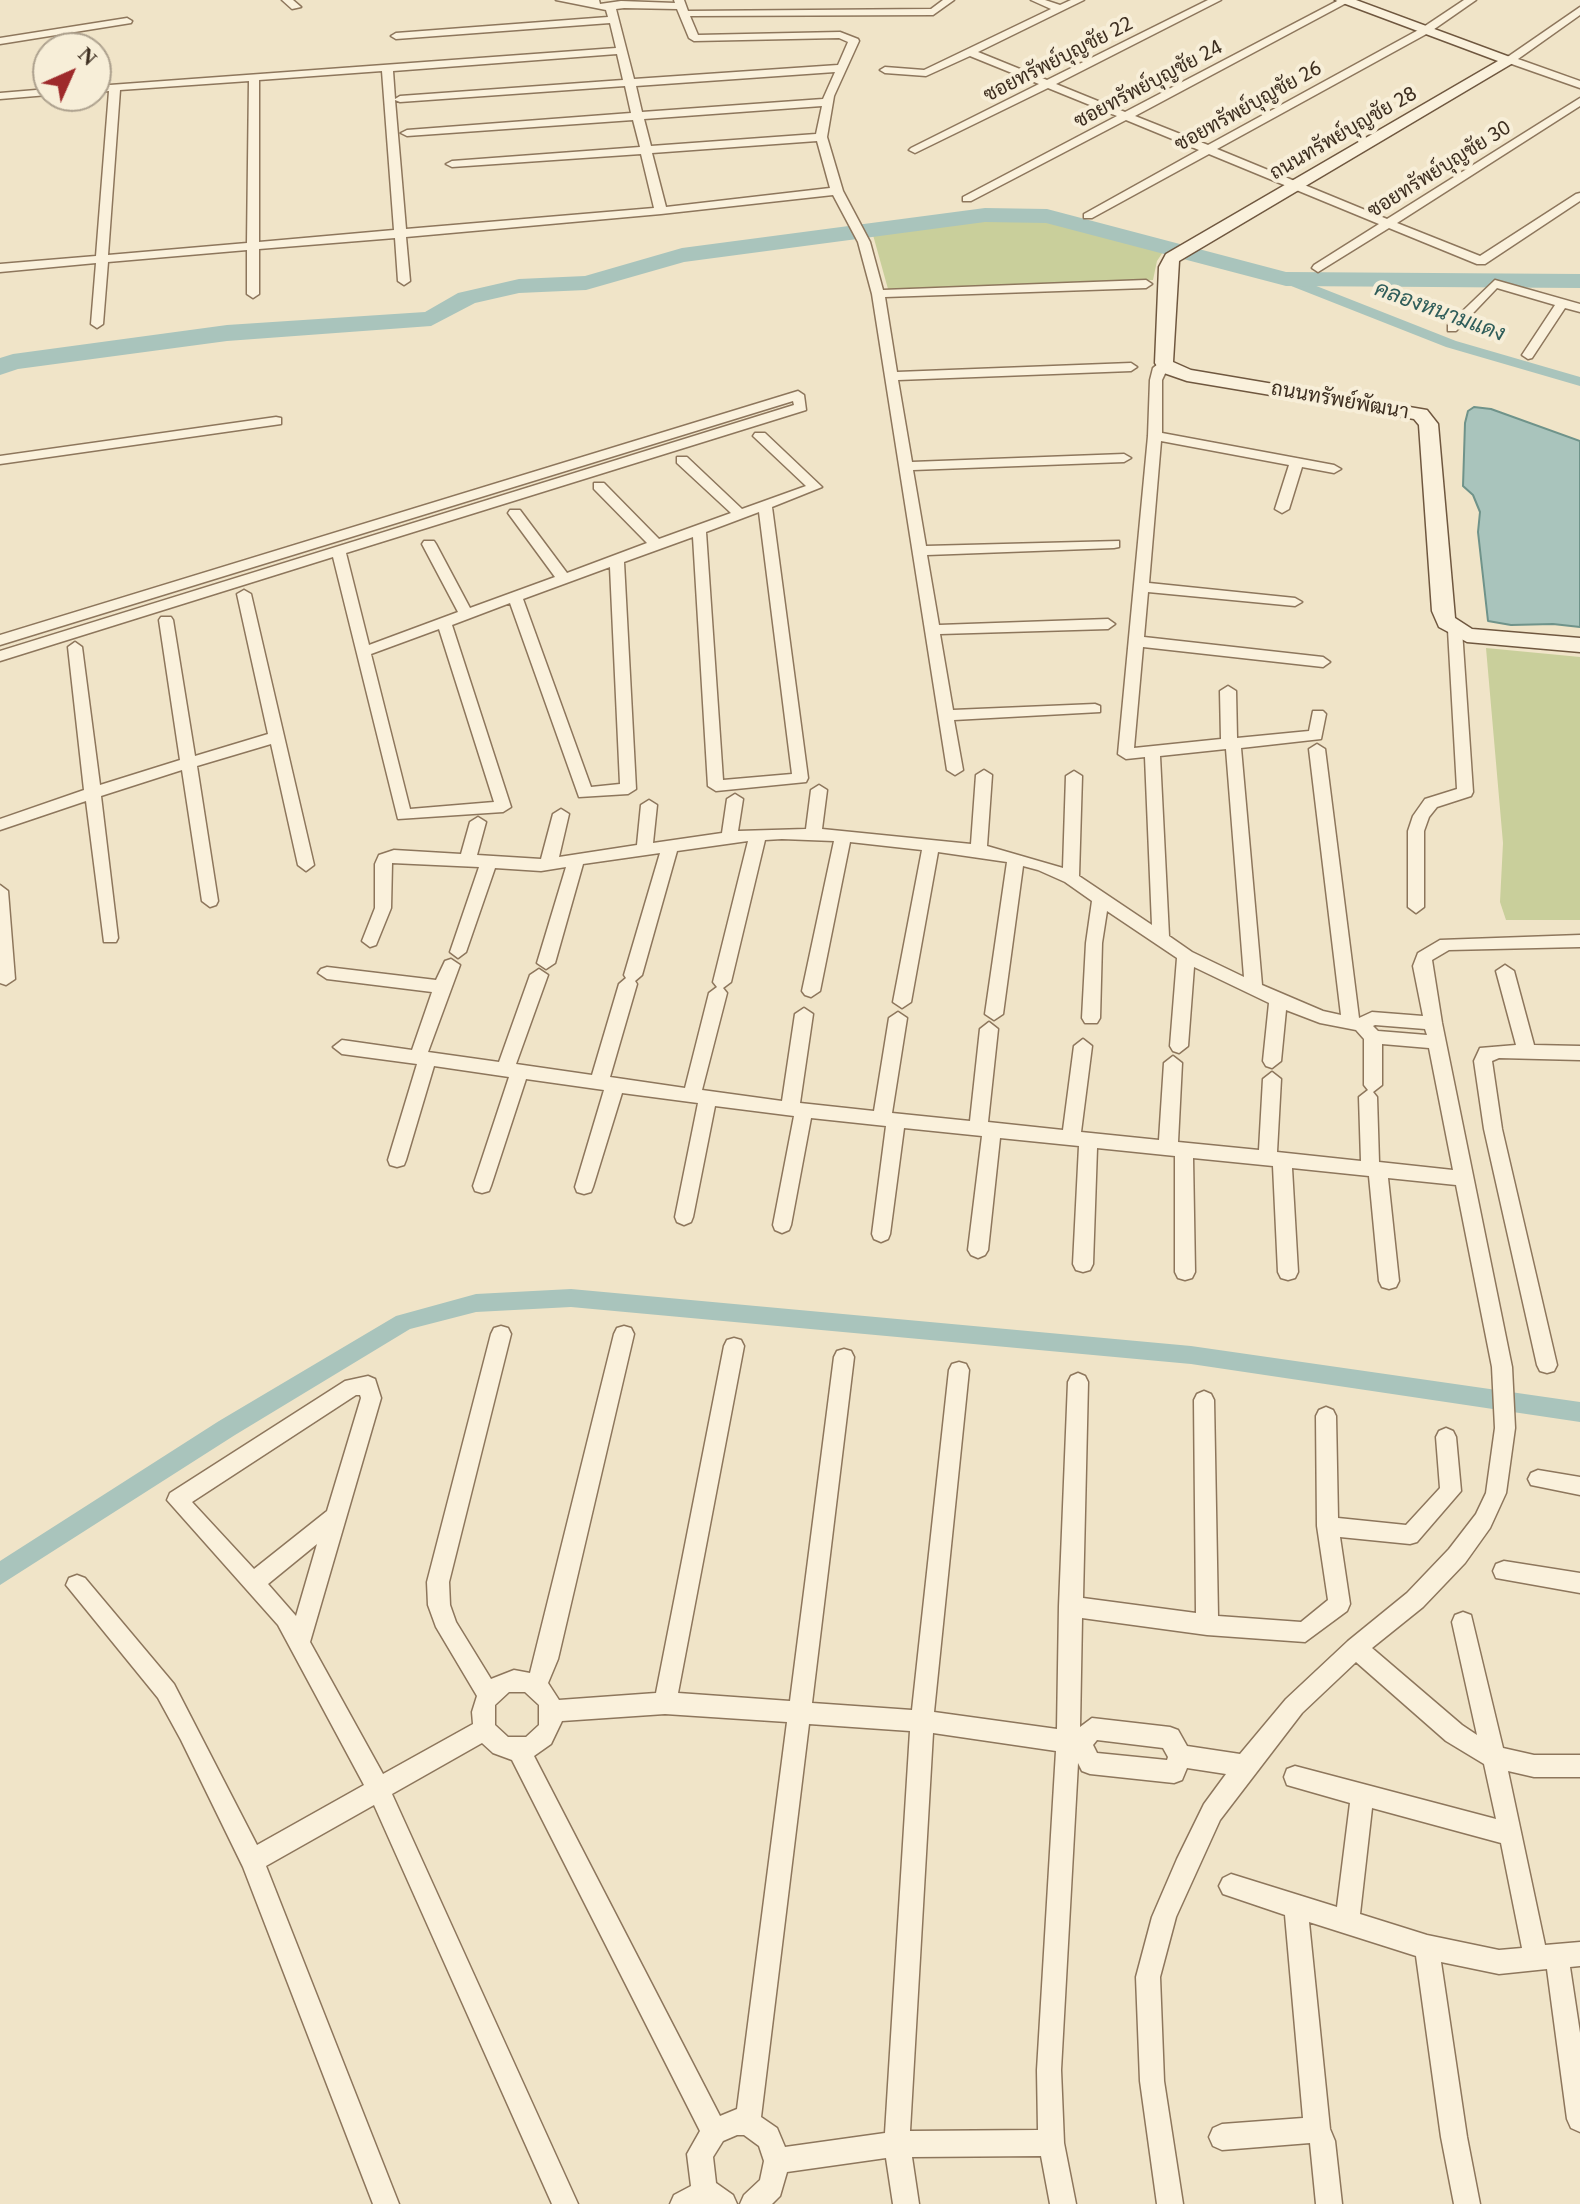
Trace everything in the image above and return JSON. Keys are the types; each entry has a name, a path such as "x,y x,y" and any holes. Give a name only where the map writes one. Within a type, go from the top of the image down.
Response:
{"street":[{"path":"561,0 594,2 616,8"},
{"path":"692,13 933,12 949,0"},
{"path":"1036,0 1060,9"},
{"path":"885,70 926,73 1079,0"},
{"name":"ซอยทรัพย์บุญชัย 22","path":"915,150 1216,0"},
{"path":"1345,0 1580,85"},
{"name":"ซอยทรัพย์บุญชัย 24","path":"967,199 1345,0"},
{"name":"ซอยทรัพย์บุญชัย 26","path":"1088,216 1426,30 1471,0"},
{"path":"396,36 679,3 691,37 699,39 848,36 854,41 827,102 821,137 837,191 864,242 878,294 955,770"},
{"path":"616,8 621,51 661,211"},
{"path":"1510,60 1580,10"},
{"path":"0,41 127,21"},
{"path":"112,87 621,51"},
{"path":"969,52 1481,261 1580,196"},
{"name":"ถนนทรัพย์บุญชัย 28","path":"1164,363 1169,264 1172,258 1510,60"},
{"path":"387,68 404,281"},
{"path":"400,99 840,68"},
{"path":"253,294 254,78"},
{"path":"97,324 115,87"},
{"path":"0,96 32,93"},
{"name":"ซอยทรัพย์บุญชัย 30","path":"1318,268 1580,101"},
{"path":"407,133 827,102"},
{"path":"452,164 821,137"},
{"path":"0,268 661,211 837,191"},
{"path":"878,294 1146,284"},
{"path":"1452,328 1495,284 1580,308"},
{"path":"1528,355 1555,301 1560,284"},
{"path":"1164,363 1156,380 1155,436 1126,754 1231,746 1316,735 1318,714"},
{"name":"ถนนทรัพย์พัฒนา","path":"1164,363 1168,368 1187,375 1420,414 1428,424 1442,611 1446,622 1455,630"},
{"path":"891,376 1131,367"},
{"path":"0,640 798,395 801,407 0,656"},
{"path":"0,460 276,421"},
{"path":"363,652 815,487 760,436"},
{"path":"1155,436 1334,469"},
{"path":"905,466 1124,458"},
{"path":"682,460 740,514"},
{"path":"1282,509 1297,462"},
{"path":"599,486 657,545"},
{"path":"699,529 716,786 800,778 765,505"},
{"path":"515,513 564,579"},
{"path":"429,544 466,614"},
{"path":"918,551 1114,544"},
{"path":"338,551 404,815 503,807 444,622"},
{"path":"515,597 585,793 628,789 617,559"},
{"path":"1142,587 1295,602"},
{"path":"244,594 306,865"},
{"path":"166,620 210,901"},
{"path":"932,630 1108,624"},
{"path":"1416,907 1416,831 1421,816 1431,803 1465,792 1455,630 1486,638 1580,645"},
{"path":"1135,641 1323,662"},
{"path":"75,647 110,938"},
{"path":"1228,691 1254,988"},
{"path":"946,715 1095,709"},
{"path":"0,825 277,737"},
{"path":"1317,749 1371,1091 1374,1169 1389,1281"},
{"path":"1153,757 1161,941"},
{"path":"979,851 984,775"},
{"path":"1071,878 1074,776"},
{"path":"813,834 819,790"},
{"path":"729,837 735,799"},
{"path":"644,851 649,805"},
{"path":"549,864 561,814"},
{"path":"467,861 478,822"},
{"path":"684,1217 700,1096 720,988 758,835"},
{"path":"370,941 383,908 385,859 394,856 549,864 729,837 843,836 1016,858 1071,878 1186,956 1278,1000 1320,1017 1362,1028 1435,1033"},
{"path":"811,991 843,836"},
{"path":"881,1234 900,1010 931,845"},
{"path":"584,1187 630,980 670,847"},
{"path":"978,1250 992,1022 1016,858"},
{"path":"482,1186 512,1070 576,861"},
{"path":"397,1160 442,987 488,863"},
{"path":"0,891 6,979"},
{"path":"1091,1018 1094,943 1101,899"},
{"path":"1170,2204 1152,2081 1148,1977 1164,1917 1185,1867 1212,1812 1294,1706 1356,1648 1415,1600 1457,1556 1483,1521 1496,1493 1505,1428 1502,1367 1422,966 1424,957 1431,950 1446,944 1580,941"},
{"path":"1185,1272 1176,1150 1176,1054 1186,956"},
{"path":"1505,971 1526,1050"},
{"path":"327,973 442,987"},
{"path":"1278,1000 1272,1070 1275,1159 1288,1272"},
{"path":"782,1225 797,1109 804,1014"},
{"path":"1083,1046 1080,1139 1083,1264"},
{"path":"342,1047 889,1120 1465,1179"},
{"path":"1547,1365 1493,1129 1483,1061 1486,1053 1526,1050 1580,1053"},
{"path":"489,1696 447,1627 439,1605 438,1582 501,1334"},
{"path":"536,1686 547,1659 624,1334"},
{"path":"665,1703 734,1346"},
{"path":"748,2123 844,1357"},
{"path":"906,2204 897,2144 922,1721 959,1370"},
{"path":"1063,2204 1051,2143 1049,2070 1074,1742 1070,1606 1078,1382"},
{"path":"299,1643 371,1398 368,1385 352,1387 177,1500 286,1618 299,1643 378,1788 565,2204"},
{"path":"1204,1400 1207,1625"},
{"path":"1070,1606 1207,1625 1305,1632 1339,1604 1328,1526 1326,1416"},
{"path":"1328,1526 1410,1535 1451,1491 1446,1437"},
{"path":"1538,1479 1580,1486"},
{"path":"254,1582 337,1516"},
{"path":"1504,1571 1580,1583"},
{"path":"77,1585 166,1691 252,1861 386,2204"},
{"path":"1463,1622 1511,1834 1558,1957 1580,2119"},
{"path":"1356,1648 1454,1733 1492,1756 1534,1766 1580,1766"},
{"path":"515,1681 536,1686 550,1700 553,1711 546,1732 538,1741 518,1748 497,1744 485,1729 483,1708 489,1696 501,1686 515,1681"},
{"path":"553,1711 665,1703 922,1721 1074,1742 1092,1729 1170,1738 1180,1756 1174,1772 1090,1763 1074,1742"},
{"path":"252,1861 485,1729"},
{"path":"518,1748 714,2132"},
{"path":"1180,1756 1245,1766"},
{"path":"1295,1777 1511,1834"},
{"path":"1347,1922 1362,1794"},
{"path":"1231,1886 1427,1947 1499,1962 1558,1957"},
{"path":"1296,1907 1317,2130 1322,2141 1329,2204"},
{"path":"1427,1947 1454,2137 1467,2204"},
{"path":"683,2204 716,2198 699,2167 705,2142 724,2125 748,2123 768,2137 777,2161 771,2187 753,2204"},
{"path":"1222,2137 1317,2130"},
{"path":"777,2161 897,2144 1051,2143"}],"green space":[{"path":"1032,218 1163,252 1157,261 1153,280 888,289 873,235 984,219"},
{"path":"1486,648 1580,657 1580,920 1506,920 1500,902 1503,843"}],"water":[{"path":"1474,407 1491,409 1580,441 1580,627 1511,625 1488,621 1478,532 1480,512 1473,495 1463,486 1465,423 1468,411"}],"waterway":[{"path":"0,367 13,362 227,333 431,319 467,298 519,286 586,283 682,255 985,215 1047,216 1286,279 1580,281"},
{"name":"คลองหนามแดง","path":"1286,279 1451,344 1580,382"},
{"path":"0,1574 227,1428 404,1322 476,1303 571,1298 1191,1355 1580,1412"}]}
